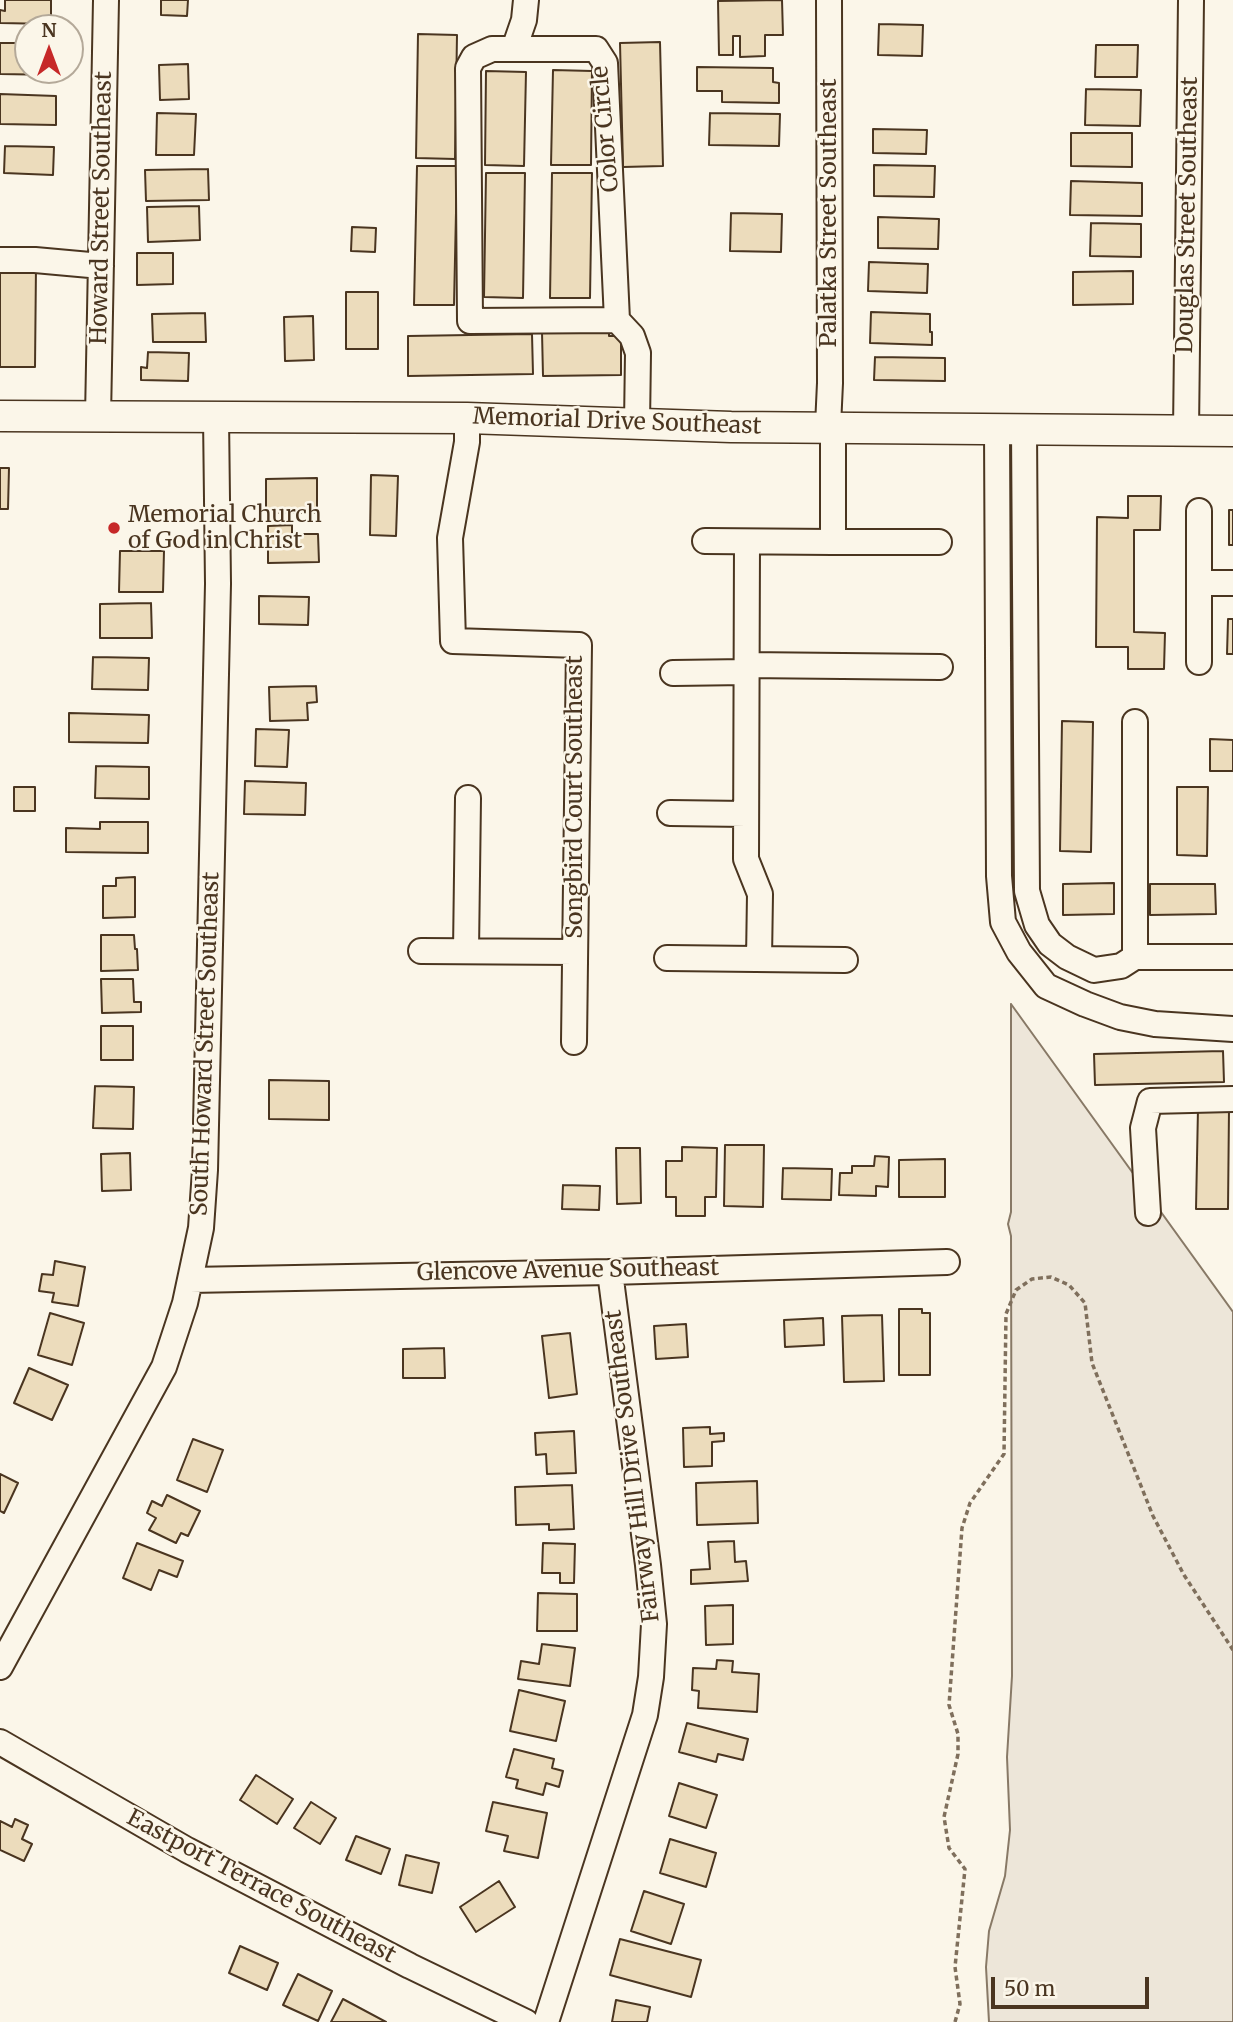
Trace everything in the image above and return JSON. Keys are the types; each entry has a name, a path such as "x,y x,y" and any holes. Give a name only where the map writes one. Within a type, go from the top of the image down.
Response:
{"main road":[{"name":"Memorial Drive Southeast","path":"0,416 467,418 731,427 1233,431"}],"street":[{"name":"Howard Street Southeast","path":"98,417 106,0"},
{"path":"514,49 524,20 526,0"},
{"name":"Palatka Street Southeast","path":"829,0 830,426 833,542"},
{"name":"Douglas Street Southeast","path":"1186,431 1191,0"},
{"name":"Color Circle","path":"596,49 605,63 617,320 470,321 468,68 474,57 492,50 596,49"},
{"path":"0,260 101,266"},
{"path":"617,320 632,336 638,353 637,424"},
{"name":"South Howard Street Southeast","path":"0,1667 164,1367 185,1303 201,1228 205,1170 218,584 216,416"},
{"name":"Songbird Court Southeast","path":"467,418 467,442 450,538 453,641 579,645 574,1042"},
{"path":"1010,428 1027,891 1037,925 1050,944 1067,957 1094,970 1121,966 1135,957 1233,957"},
{"path":"1010,428 999,876 1003,922 1019,952 1046,986 1120,1017 1155,1024 1233,1029"},
{"path":"1199,511 1199,662"},
{"path":"705,541 939,542"},
{"path":"747,542 746,859 760,894 759,960"},
{"path":"1199,583 1233,583"},
{"path":"673,673 746,669 940,667"},
{"path":"1135,722 1135,957"},
{"path":"466,951 468,798"},
{"path":"670,813 746,814"},
{"path":"421,951 575,952"},
{"path":"667,958 845,960"},
{"path":"1085,1004 1094,970"},
{"path":"1148,1213 1143,1128 1150,1101 1233,1099"},
{"name":"Glencove Avenue Southeast","path":"190,1280 947,1262"},
{"name":"Fairway Hill Drive Southeast","path":"546,2022 645,1714 651,1677 654,1624 610,1272"},
{"name":"Eastport Terrace Southeast","path":"0,1742 187,1850 410,1966 526,2022"}],"path":[{"path":"955,2022 960,2004 955,1968 965,1869 949,1848 944,1817 958,1754 958,1734 949,1705 962,1528 970,1503 1004,1454 1006,1314 1016,1290 1032,1279 1051,1277 1069,1284 1085,1303 1092,1363 1153,1517 1184,1575 1233,1650"}],"shaded area":[{"path":"1011,1004 1233,1312 1233,2022 989,2022 986,1967 989,1931 1005,1876 1010,1830 1007,1757 1012,1676 1011,1236 1008,1224 1011,1212"}],"building":[{"path":"5,0 51,0 51,14 14,14 14,23 0,23 0,10 5,11"},
{"path":"161,0 188,0 187,16 161,15"},
{"path":"782,0 783,35 765,35 765,56 740,57 740,36 733,36 733,55 719,55 718,1"},
{"path":"879,24 923,25 922,56 878,55"},
{"path":"418,34 457,35 455,159 416,158"},
{"path":"660,42 663,166 623,167 620,43"},
{"path":"0,43 14,43 14,74 0,74"},
{"path":"1096,45 1138,45 1137,77 1095,77"},
{"path":"188,64 189,99 160,100 159,65"},
{"path":"697,67 773,68 773,82 779,83 779,103 722,102 722,91 697,91"},
{"path":"553,70 592,71 591,165 551,165"},
{"path":"486,71 526,72 524,166 485,165"},
{"path":"1086,89 1141,90 1140,126 1085,125"},
{"path":"0,94 56,96 56,125 0,124"},
{"path":"157,113 196,114 194,155 156,155"},
{"path":"710,113 780,114 779,146 709,145"},
{"path":"873,129 927,130 926,154 873,153"},
{"path":"1071,133 1132,133 1132,167 1071,166"},
{"path":"5,146 54,147 53,175 4,173"},
{"path":"874,165 935,166 934,197 874,196"},
{"path":"417,166 457,166 454,305 414,305"},
{"path":"208,169 209,200 146,201 145,170"},
{"path":"486,173 525,173 523,298 484,297"},
{"path":"552,173 592,173 590,298 550,298"},
{"path":"1071,181 1142,183 1142,216 1070,215"},
{"path":"199,206 200,240 148,242 147,207"},
{"path":"731,213 782,214 781,252 730,251"},
{"path":"878,217 939,219 938,249 878,248"},
{"path":"1091,223 1141,224 1141,257 1090,256"},
{"path":"352,227 376,228 375,252 351,251"},
{"path":"137,253 173,253 173,284 137,285"},
{"path":"869,262 928,264 927,293 868,291"},
{"path":"0,266 36,266 35,367 0,367"},
{"path":"1133,271 1133,304 1073,305 1073,272"},
{"path":"346,292 378,292 378,349 346,349"},
{"path":"871,312 930,314 932,345 870,343"},
{"path":"205,313 206,342 153,342 152,314"},
{"path":"313,316 314,360 285,361 284,317"},
{"path":"609,331 609,336 621,336 621,375 543,376 542,332"},
{"path":"532,334 533,374 408,376 408,336"},
{"path":"148,352 189,353 188,381 141,380 141,367 147,368"},
{"path":"875,357 945,358 945,381 874,380"},
{"path":"0,468 9,468 8,509 0,509"},
{"path":"371,475 398,476 396,536 370,535"},
{"path":"317,478 317,513 266,513 266,479"},
{"path":"1128,496 1161,496 1160,530 1134,530 1134,632 1165,633 1164,669 1128,669 1128,647 1096,647 1097,517 1128,518"},
{"path":"1229,510 1233,510 1233,545 1229,545"},
{"path":"292,525 292,534 318,534 319,562 268,563 268,526"},
{"path":"120,551 164,551 163,592 119,592"},
{"path":"259,596 309,597 308,625 259,624"},
{"path":"151,603 152,638 100,638 100,604"},
{"path":"1228,619 1233,619 1233,654 1227,654"},
{"path":"93,657 149,658 148,690 92,689"},
{"path":"316,686 317,702 307,703 308,720 270,721 269,687"},
{"path":"69,713 149,715 148,743 69,742"},
{"path":"1062,721 1093,722 1091,852 1060,851"},
{"path":"256,729 289,730 287,767 255,766"},
{"path":"1210,739 1233,740 1233,771 1210,771"},
{"path":"96,766 149,767 149,799 95,798"},
{"path":"245,781 306,783 305,815 244,814"},
{"path":"14,787 35,787 35,811 14,811"},
{"path":"1177,787 1208,787 1207,856 1177,855"},
{"path":"100,822 148,822 148,853 66,852 66,828 100,829"},
{"path":"135,877 135,917 103,918 103,886 116,886 116,878"},
{"path":"1114,883 1114,914 1063,915 1063,884"},
{"path":"1150,884 1215,884 1216,914 1150,915"},
{"path":"101,935 134,935 138,970 101,971"},
{"path":"101,979 133,979 134,1002 141,1002 141,1012 102,1013"},
{"path":"101,1026 133,1026 133,1060 101,1060"},
{"path":"1223,1051 1224,1082 1095,1085 1094,1054"},
{"path":"269,1080 329,1081 329,1120 269,1119"},
{"path":"95,1086 134,1087 133,1129 93,1128"},
{"path":"1198,1108 1229,1109 1228,1209 1196,1209"},
{"path":"725,1145 764,1145 763,1207 724,1206"},
{"path":"682,1147 717,1148 716,1197 705,1197 705,1216 676,1216 676,1197 666,1197 666,1161 682,1161"},
{"path":"616,1148 640,1148 641,1203 617,1204"},
{"path":"130,1153 131,1190 102,1191 101,1154"},
{"path":"875,1156 889,1157 888,1187 876,1186 876,1196 839,1195 840,1173 852,1173 852,1166 874,1166"},
{"path":"945,1159 945,1197 899,1197 899,1160"},
{"path":"783,1168 832,1169 831,1200 782,1199"},
{"path":"563,1185 600,1186 599,1210 562,1209"},
{"path":"55,1261 85,1267 78,1306 52,1302 54,1293 39,1291 42,1274 53,1275"},
{"path":"899,1309 922,1309 922,1313 930,1313 930,1375 899,1375"},
{"path":"50,1313 84,1323 72,1365 38,1355"},
{"path":"882,1315 884,1381 844,1382 842,1316"},
{"path":"823,1318 824,1345 785,1347 784,1320"},
{"path":"686,1324 688,1357 656,1359 654,1326"},
{"path":"570,1333 577,1394 549,1398 542,1336"},
{"path":"444,1348 445,1378 403,1378 403,1349"},
{"path":"29,1368 68,1385 52,1420 14,1403"},
{"path":"710,1427 710,1434 724,1433 724,1441 712,1442 712,1466 684,1467 683,1428"},
{"path":"574,1431 576,1473 547,1474 546,1454 536,1455 535,1433"},
{"path":"193,1439 223,1450 207,1492 177,1480"},
{"path":"0,1474 18,1483 4,1513 0,1511"},
{"path":"757,1481 758,1523 697,1525 696,1483"},
{"path":"572,1485 574,1529 549,1530 549,1524 516,1525 515,1487"},
{"path":"167,1495 200,1511 188,1536 181,1533 176,1543 149,1530 156,1518 147,1513 152,1501 162,1506"},
{"path":"734,1541 735,1562 746,1561 748,1581 691,1584 691,1570 710,1569 708,1542"},
{"path":"137,1543 183,1561 177,1577 159,1570 151,1590 123,1578"},
{"path":"543,1543 575,1544 574,1583 560,1583 560,1573 542,1573"},
{"path":"538,1593 577,1594 577,1631 537,1631"},
{"path":"733,1605 733,1644 706,1645 705,1606"},
{"path":"542,1644 575,1648 570,1686 518,1679 521,1661 539,1664"},
{"path":"717,1660 733,1661 732,1672 759,1674 757,1712 698,1708 699,1691 692,1690 693,1668 716,1669"},
{"path":"519,1690 565,1701 556,1741 510,1731"},
{"path":"687,1723 748,1739 743,1760 718,1754 716,1762 679,1752"},
{"path":"514,1749 554,1759 552,1768 563,1771 559,1787 546,1783 543,1795 516,1788 518,1780 506,1777"},
{"path":"256,1775 293,1799 277,1824 240,1800"},
{"path":"679,1783 717,1795 706,1828 669,1816"},
{"path":"311,1802 336,1818 320,1844 294,1828"},
{"path":"493,1802 547,1813 538,1858 504,1851 508,1836 486,1831"},
{"path":"15,1819 28,1825 22,1839 32,1844 24,1861 0,1850 0,1821 12,1827"},
{"path":"356,1836 390,1849 381,1874 346,1860"},
{"path":"670,1839 716,1853 706,1887 660,1873"},
{"path":"406,1855 439,1863 432,1893 399,1885"},
{"path":"499,1881 515,1907 476,1932 460,1907"},
{"path":"644,1891 684,1904 671,1944 631,1931"},
{"path":"620,1939 701,1960 691,1997 610,1975"},
{"path":"240,1946 278,1963 267,1990 229,1973"},
{"path":"298,1974 332,1991 318,2021 283,2005"},
{"path":"343,1999 386,2022 331,2022"},
{"path":"616,2000 650,2007 647,2022 612,2022"}],"place":[{"name":"Memorial Church of God in Christ","path":"114,528"}]}
